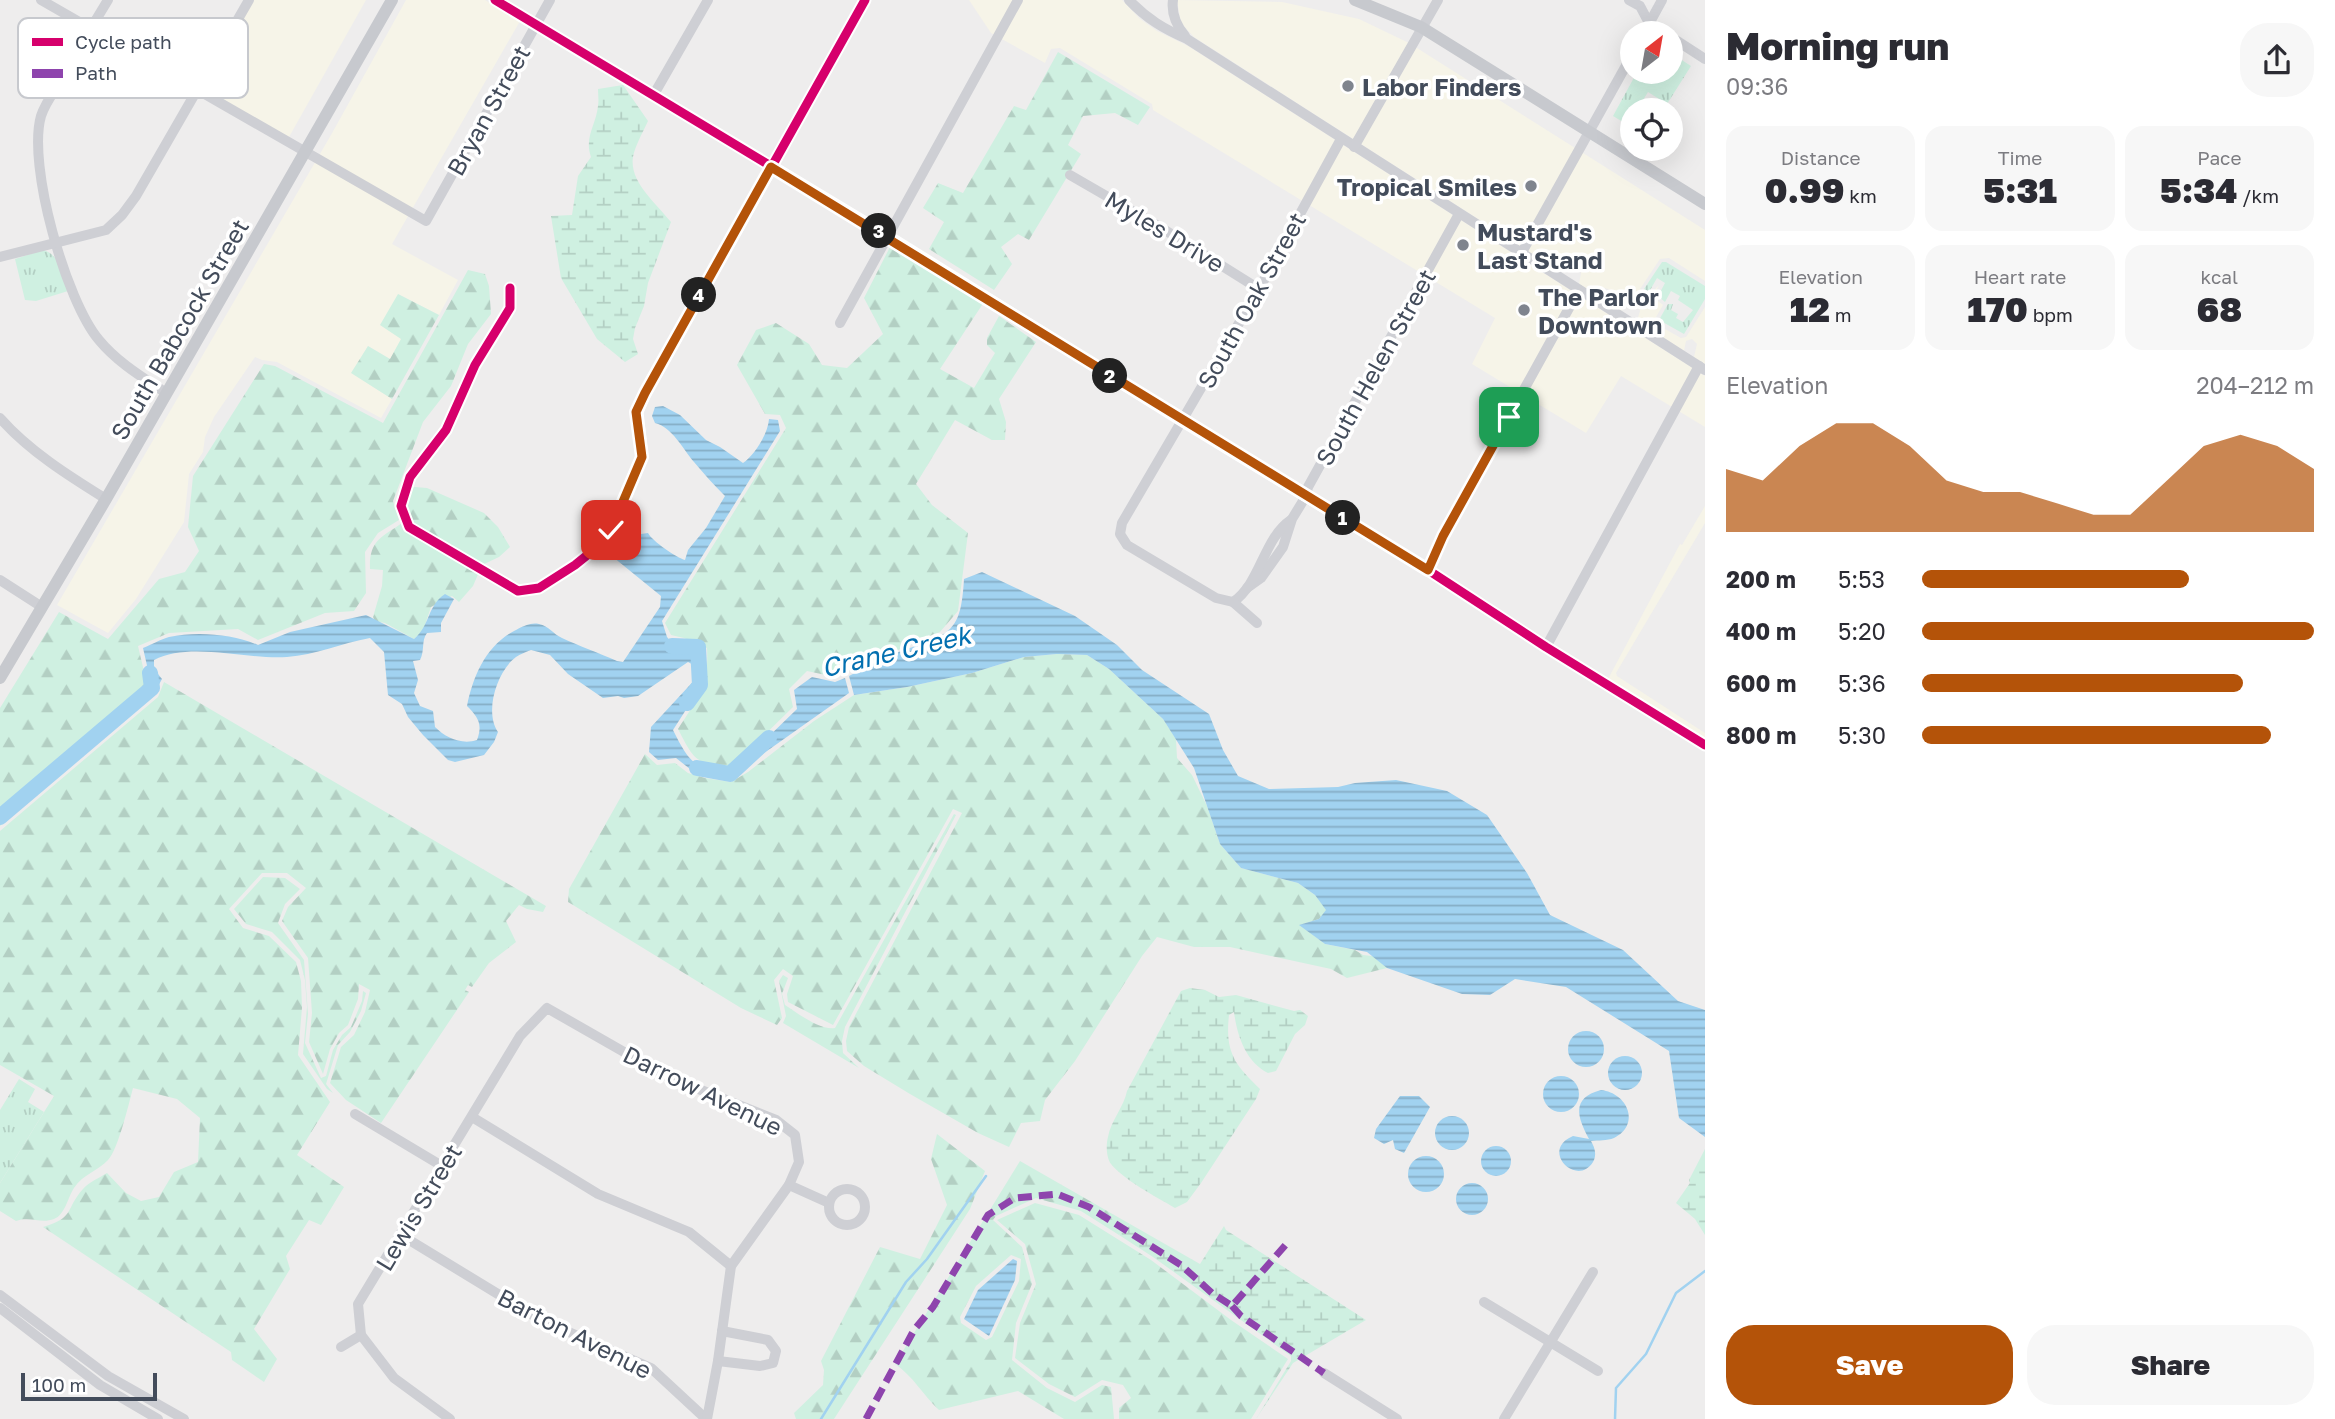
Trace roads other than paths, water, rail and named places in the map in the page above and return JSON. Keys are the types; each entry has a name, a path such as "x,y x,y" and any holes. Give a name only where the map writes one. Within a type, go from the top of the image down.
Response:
{"main road":[{"name":"South Babcock Street","path":"0,678 106,499 391,0"},
{"path":"1355,0 1421,27 1705,204"}],"street":[{"path":"41,0 72,18"},
{"path":"97,18 108,0"},
{"path":"239,18 249,0"},
{"path":"495,0 887,236 1428,570 1705,745"},
{"name":"Bryan Street","path":"305,151 426,221 550,0"},
{"path":"653,96 708,0"},
{"path":"510,288 510,308 475,365 446,430 411,477 401,506 409,527 518,591 539,588 592,551 611,530 642,457 636,412 645,393 865,0"},
{"path":"840,323 1018,0"},
{"path":"1129,0 1160,26 1188,39 1702,368 1546,647"},
{"path":"1172,0 1177,26 1188,39"},
{"path":"1354,147 1438,0"},
{"path":"1629,0 1640,6 1648,21"},
{"path":"1650,21 1661,0"},
{"path":"1684,45 1705,59"},
{"path":"1521,254 1620,76"},
{"path":"51,98 42,114 37,139 40,166 55,243 77,303 96,338 122,363 166,393"},
{"path":"0,257 106,230 136,196 193,98"},
{"path":"212,98 305,151"},
{"name":"South Oak Street","path":"1233,602 1216,598 1127,545 1120,534 1122,523 1259,289 1341,139"},
{"name":"Myles Drive","path":"1070,175 1259,289"},
{"name":"South Helen Street","path":"1233,602 1243,595 1284,524 1292,519 1306,496 1308,487 1459,214"},
{"path":"1428,570 1443,536 1579,290"},
{"path":"0,418 9,429 64,472 106,499"},
{"path":"0,580 42,607"},
{"path":"1233,602 1257,623"},
{"name":"Darrow Avenue","path":"520,1036 547,1005 666,1076 776,1120 795,1135 799,1162 789,1185"},
{"name":"Lewis Street","path":"361,1335 358,1304 520,1036"},
{"path":"355,1114 442,1166"},
{"path":"472,1117 598,1194 689,1232 731,1266"},
{"path":"707,1419 731,1266 789,1185 829,1203"},
{"name":"Barton Avenue","path":"401,1235 539,1319 651,1368 707,1419"},
{"path":"1504,1419 1593,1272"},
{"path":"1,1302 100,1385 158,1419"},
{"path":"1,1302 108,1376 184,1419"},
{"path":"1484,1302 1598,1371"},
{"path":"718,1361 760,1366 773,1363 776,1351 768,1340 722,1331"},
{"path":"341,1347 361,1335 394,1378 443,1417"},
{"path":"1324,1373 1397,1419"}],"water":[{"path":"663,406 680,415 706,440 743,463 760,444 769,419 778,420 780,431 662,621 667,637 673,644 686,643 703,651 704,671 698,691 673,730 684,750 700,766 730,774 797,709 794,690 812,677 835,682 845,678 849,693 730,777 690,769 676,758 658,760 649,752 651,727 701,673 699,668 688,662 638,696 603,698 568,674 550,655 531,650 523,653 509,663 498,682 492,714 498,732 494,742 484,755 455,762 448,760 423,735 408,717 402,704 388,695 384,652 370,638 287,657 201,651 168,655 154,660 154,669 162,679 153,695 148,691 151,683 143,648 166,638 191,634 215,635 258,645 290,632 366,615 414,639 435,604 445,594 454,599 441,623 441,632 427,633 420,660 413,661 418,680 414,693 420,706 433,711 435,727 454,739 466,742 477,740 480,729 478,721 467,706 477,673 488,653 504,637 523,626 542,625 562,638 623,662 660,607 661,596 613,557 610,542 620,537 648,533 665,549 685,560 688,550 706,528 725,496 672,434 655,423 652,416 655,407"},
{"path":"982,572 1075,616 1117,645 1142,670 1209,714 1223,750 1238,776 1269,789 1338,787 1396,780 1447,791 1487,815 1527,873 1550,915 1623,950 1678,1001 1705,1010 1705,1137 1679,1118 1669,1051 1566,987 1515,979 1490,995 1462,994 1387,968 1367,952 1325,944 1299,925 1319,919 1326,910 1315,895 1298,883 1241,868 1220,844 1194,768 1163,719 1109,669 1087,655 1024,657 972,673 854,695 849,676 890,656 933,640 950,628 960,610 964,579"},
{"path":"1586,1031 1599,1036 1604,1049 1599,1062 1586,1067 1573,1062 1568,1049 1573,1036"},
{"path":"1625,1056 1637,1061 1642,1073 1637,1085 1625,1090 1613,1085 1608,1073 1613,1061"},
{"path":"1561,1076 1573,1082 1579,1094 1573,1106 1561,1112 1549,1106 1543,1094 1549,1082"},
{"path":"1601,1090 1610,1092 1624,1103 1628,1110 1627,1125 1614,1138 1591,1141 1595,1152 1593,1162 1586,1169 1571,1169 1560,1157 1563,1142 1573,1136 1589,1139 1579,1110 1584,1098"},
{"path":"1400,1096 1419,1096 1430,1107 1404,1153 1395,1149 1393,1140 1384,1144 1374,1138 1376,1129"},
{"path":"1452,1116 1464,1121 1469,1133 1464,1145 1452,1150 1440,1145 1435,1133 1440,1121"},
{"path":"1496,1146 1502,1147 1510,1155 1510,1167 1502,1175 1496,1176 1490,1175 1482,1167 1481,1161 1482,1155 1490,1147"},
{"path":"1426,1156 1438,1162 1444,1174 1438,1186 1426,1192 1414,1186 1408,1174 1414,1162"},
{"path":"1472,1183 1483,1188 1488,1199 1483,1210 1472,1215 1461,1210 1456,1199 1461,1188"},
{"path":"1013,1259 1017,1261 1015,1280 989,1336 964,1319 978,1290"}],"waterway":[{"name":"Crane Creek","path":"672,646 698,647 700,685 687,703"},
{"name":"Crane Creek","path":"0,817 152,688 150,673"},
{"name":"Crane Creek","path":"697,768 730,774 769,738"},
{"path":"821,1419 906,1282 927,1259 986,1176"},
{"path":"1615,1419 1616,1388 1646,1354 1676,1293 1705,1271"}],"place":[{"name":"Labor Finders","path":"1348,86"},
{"name":"Tropical Smiles","path":"1531,186"},
{"name":"Mustard's Last Stand","path":"1463,245"},
{"name":"The Parlor Downtown","path":"1524,310"}]}
